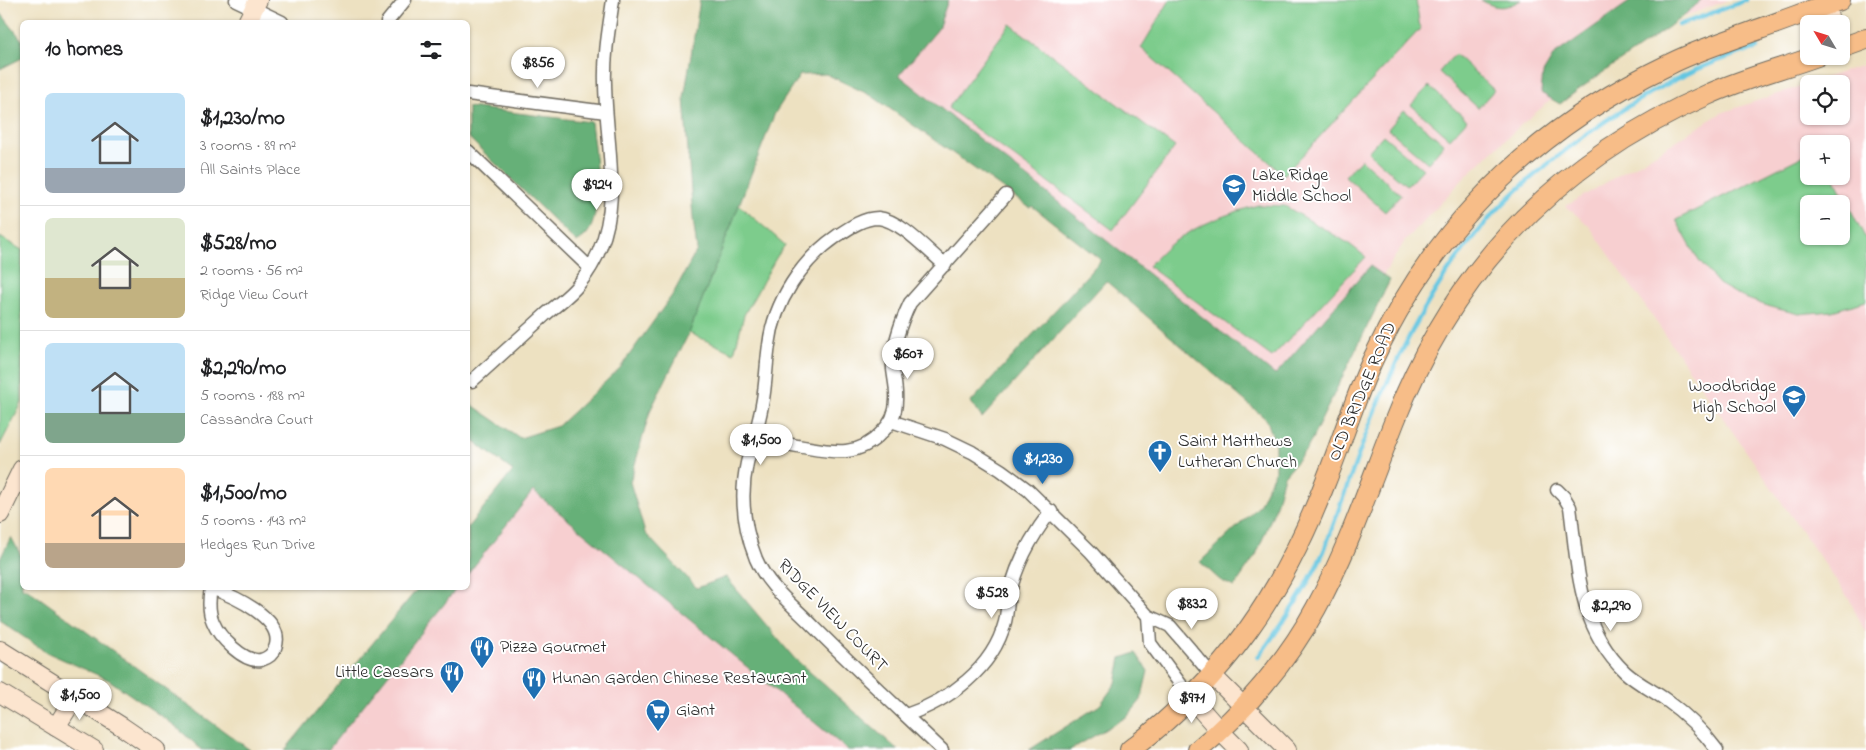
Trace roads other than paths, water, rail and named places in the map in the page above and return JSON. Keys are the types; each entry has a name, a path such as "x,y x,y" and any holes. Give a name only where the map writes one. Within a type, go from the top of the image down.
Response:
{"main road":[{"name":"OLD BRIDGE ROAD","path":"1130,750 1149,736 1232,653 1278,586 1300,542 1324,485 1371,364 1397,313 1426,266 1479,199 1538,145 1580,115 1625,87 1668,64 1718,43 1830,7"},
{"path":"1850,45 1866,39"},
{"path":"1198,750 1265,683 1315,610 1364,505 1396,418 1417,370 1441,324 1463,290 1490,255 1519,222 1551,192 1579,169 1623,139 1669,112 1709,94 1800,62"}],"street":[{"path":"236,0 253,10 277,20"},
{"path":"389,20 405,0"},
{"path":"472,381 578,285 590,268 605,236 612,190 606,112 606,48 613,0"},
{"path":"470,94 606,112"},
{"path":"470,153 590,268"},
{"path":"754,439 836,452 851,451 866,446 878,437 891,421 895,411 896,398 893,367 895,342 901,322 910,304 1006,195"},
{"name":"RIDGE VIEW COURT","path":"942,750 768,581 757,561 749,539 744,511 744,488 762,405 769,343 776,316 788,289 798,273 814,255 848,228 865,220 876,218 888,220 898,226 944,265"},
{"path":"891,421 945,439 972,452 1021,485 1051,511 1092,552 1148,616 1170,626 1212,675 1288,750"},
{"path":"0,514 20,473"},
{"path":"1558,490 1570,507 1581,594 1597,637 1625,672 1685,714 1704,732 1717,750"},
{"path":"906,715 927,708 951,695 983,663 996,644 1005,624 1014,576 1024,551 1051,511"},
{"path":"211,590 208,605 212,621 220,635 246,658 255,660 270,656 277,641 276,632 272,624 250,607 230,595 216,590"},
{"path":"1148,616 1150,643 1190,697 1239,750"},
{"path":"0,650 156,750"},
{"path":"0,693 94,750"},
{"path":"56,727 75,697"}],"waterway":[{"path":"1679,25 1747,0"},
{"path":"1258,657 1294,606 1324,551 1371,423 1407,341 1453,263 1482,227 1517,190 1543,168 1583,137 1624,109 1644,96 1688,73 1733,55 1757,48"}],"place":[{"name":"Lake Ridge Middle School","path":"1234,207"},
{"name":"Woodbridge High School","path":"1794,418"},
{"name":"Saint Matthews Lutheran Church","path":"1160,473"},
{"name":"Pizza Gourmet","path":"482,669"},
{"name":"Little Caesars","path":"452,694"},
{"name":"Hunan Garden Chinese Restaurant","path":"534,700"},
{"name":"Giant","path":"658,732"}]}
